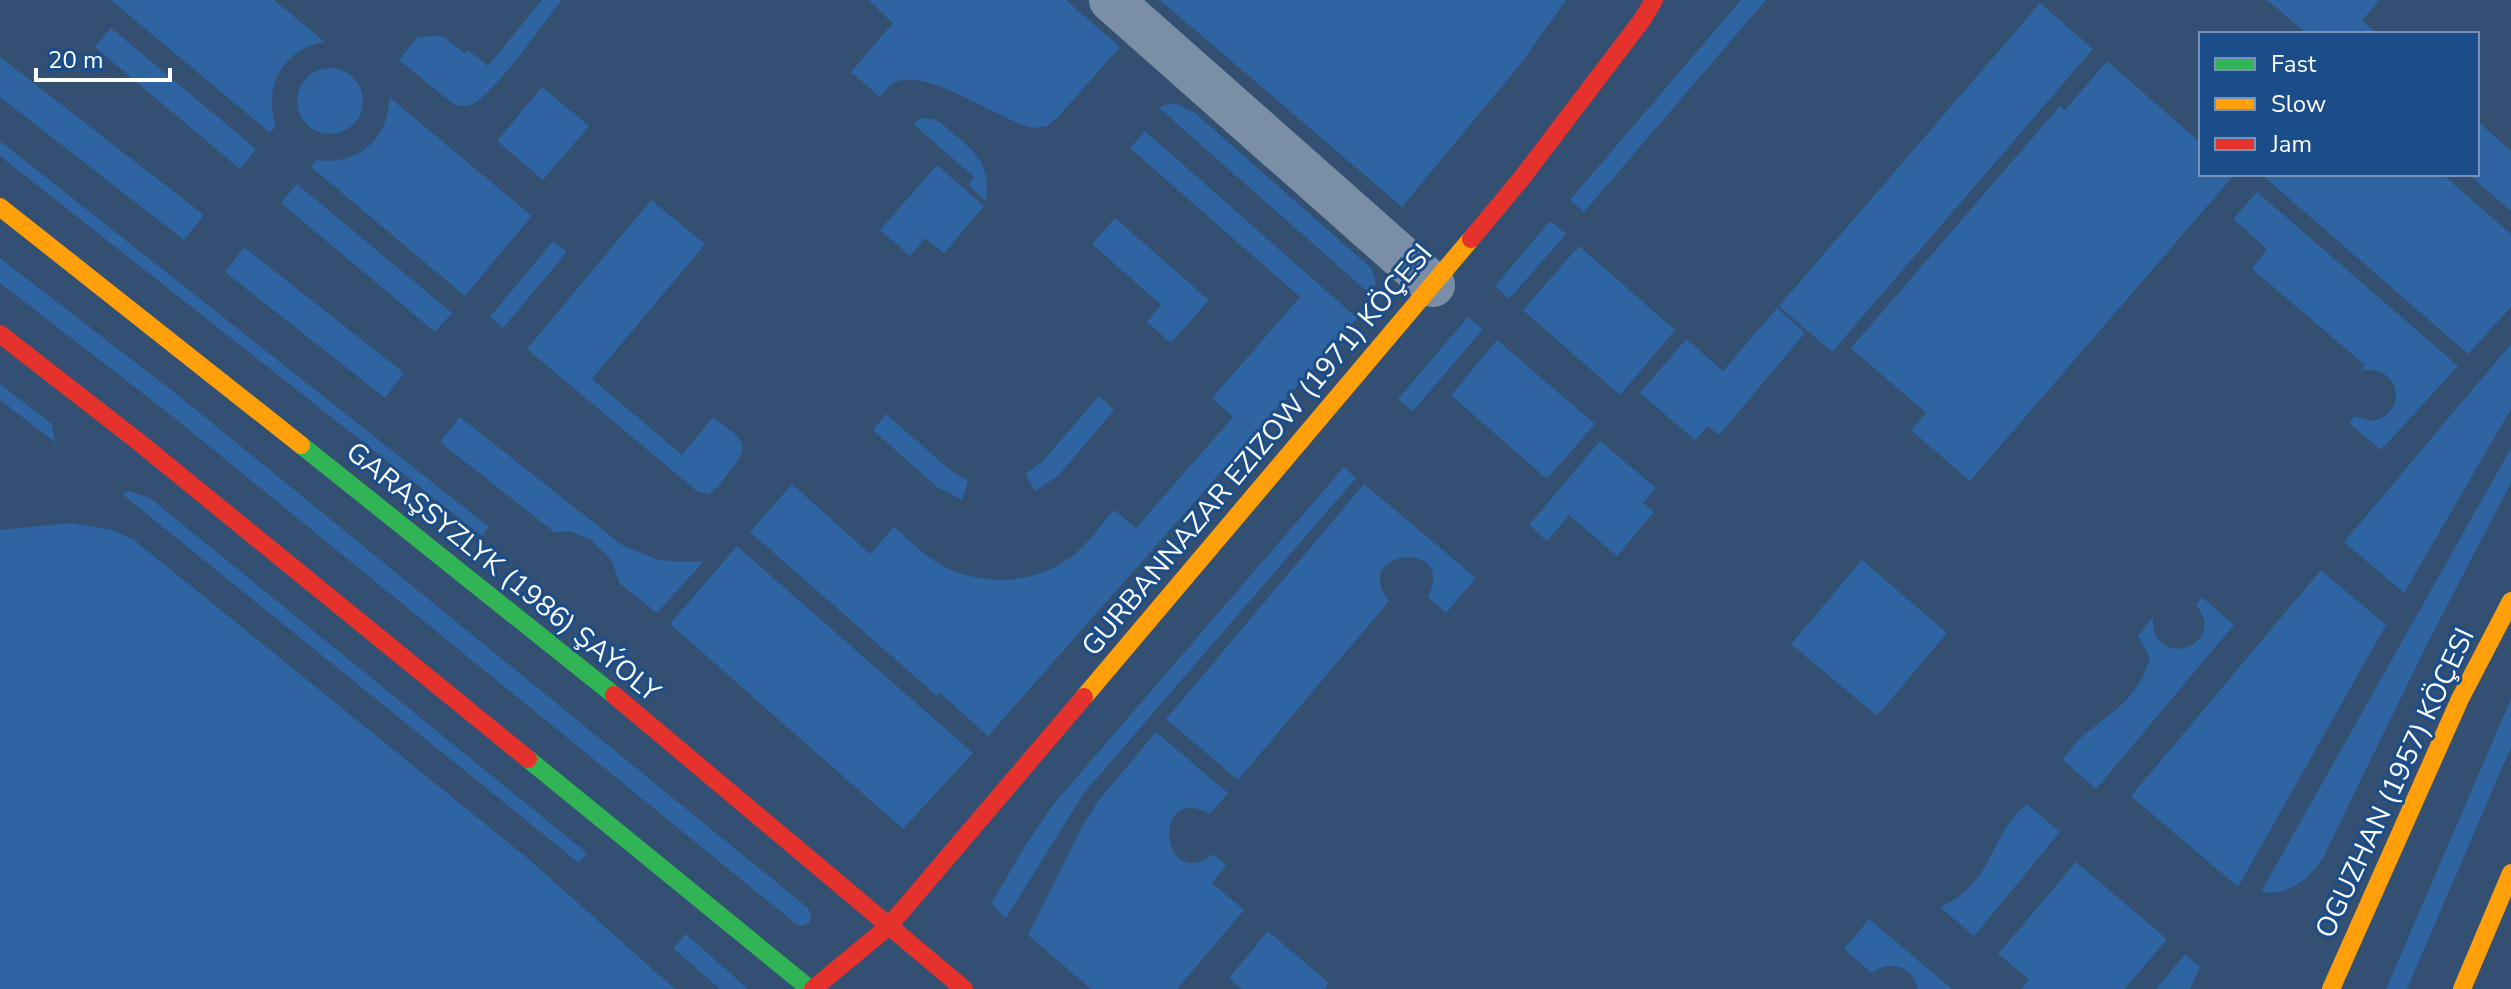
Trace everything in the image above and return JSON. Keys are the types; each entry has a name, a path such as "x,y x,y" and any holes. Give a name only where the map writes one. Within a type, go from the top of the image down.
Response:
{"main road":[{"name":"GURBANNAZAR EZIZOW (1971) KÖÇESI","path":"811,989 889,926 1433,285 1586,96 1654,0"},
{"name":"GARAŞSYZLYK (1986) ŞAÝOLY","path":"0,207 578,665 964,989"},
{"path":"0,334 148,449 811,989"},
{"name":"OGUZHAN (1957) KÖÇESI","path":"2331,989 2460,699 2511,601"},
{"path":"2462,989 2511,873"},
{"name":"GURBANNAZAR EZIZOW (1971) KÖÇESI","path":"876,964 889,926"}],"street":[{"path":"1111,0 1433,285"}],"shaded area":[{"path":"111,0 274,0 325,42 297,53 280,72 272,97 276,126 270,133"},
{"path":"542,0 562,0 491,89 470,105 452,103 399,60 418,37 443,36 465,54 468,50 488,66"},
{"path":"868,0 1066,0 1120,47 1059,116 1047,126 1034,128 952,91 919,81 896,82 880,97 851,72 893,23"},
{"path":"1160,0 1566,0 1522,62 1402,207"},
{"path":"1741,0 1766,0 1584,212 1570,200"},
{"path":"2267,0 2379,0 2362,21 2375,32 2305,32"},
{"path":"2040,3 2093,49 1832,352 1779,306"},
{"path":"111,28 256,149 240,169 95,47"},
{"path":"0,57 204,215 184,240 0,97"},
{"path":"2107,61 2199,141 2199,176 2233,176 1970,481 1911,430 1926,413 1851,348 2060,106 2065,110"},
{"path":"323,68 337,68 349,73 358,82 363,101 361,114 354,125 337,134 323,134 311,129 302,120 297,108 297,94 302,82 311,73"},
{"path":"542,87 589,126 543,180 497,141"},
{"path":"389,97 532,216 465,296 311,167 317,160 346,158 369,146 384,125"},
{"path":"1174,103 1195,113 1371,268 1376,283 1370,294 1158,107"},
{"path":"920,118 941,123 977,156 986,174 986,201 968,185 974,177 913,124"},
{"path":"2479,123 2511,151 2511,211 2470,176 2479,176"},
{"path":"1145,131 1357,318 988,736 940,693 937,696 750,532 792,484 870,554 894,527 943,566 977,578 995,580 1030,576 1062,563 1082,547 1114,510 1136,528 1233,417 1212,398 1300,297 1130,148"},
{"path":"0,141 489,527 482,536 0,156"},
{"path":"937,165 984,206 944,253 925,238 910,256 880,230"},
{"path":"2263,176 2444,176 2511,234 2511,307 2468,354"},
{"path":"297,184 452,313 435,332 281,203"},
{"path":"2257,192 2458,366 2381,450 2349,423 2354,416 2373,421 2392,409 2396,399 2391,381 2374,370 2360,371 2365,365 2252,269 2267,249 2233,219"},
{"path":"651,200 705,244 592,379 682,455 713,417 735,435 740,440 742,452 731,470 709,494 698,492 527,349"},
{"path":"1115,218 1209,300 1171,343 1147,322 1161,305 1092,244"},
{"path":"1550,221 1566,234 1509,299 1495,286"},
{"path":"553,241 567,252 503,328 490,317"},
{"path":"1579,246 1675,330 1620,395 1523,310"},
{"path":"244,247 404,373 385,398 225,272"},
{"path":"0,258 179,396 808,908 810,922 803,926 796,924 167,412 0,283"},
{"path":"1777,308 1805,333 1719,435 1708,426 1695,440 1640,393 1686,339 1723,371"},
{"path":"1468,317 1483,329 1413,411 1398,399"},
{"path":"1497,340 1595,424 1547,479 1451,395"},
{"path":"2511,344 2511,409 2404,593 2344,542"},
{"path":"0,384 52,424 55,442 0,400"},
{"path":"1099,396 1114,410 1058,476 1035,491 1025,474 1042,462"},
{"path":"886,414 951,471 968,481 962,500 937,487 873,430"},
{"path":"460,417 622,545 656,559 704,561 657,613 620,584 611,559 590,539 569,531 554,532 440,442"},
{"path":"1600,441 1656,488 1643,503 1654,512 1617,556 1569,515 1547,541 1529,525"},
{"path":"2511,448 2511,483 2427,644 2323,858 2312,872 2289,889 2261,892"},
{"path":"1344,467 1356,478 1084,793 1006,918 991,904 1052,806"},
{"path":"1364,484 1476,578 1446,613 1428,597 1433,578 1429,565 1418,558 1404,557 1391,562 1382,570 1380,584 1389,601 1238,780 1166,719"},
{"path":"128,491 150,498 587,853 579,863 122,494"},
{"path":"70,523 113,530 134,540 525,856 675,989 0,989 0,530"},
{"path":"737,546 973,753 903,829 670,624"},
{"path":"1862,560 1947,633 1877,716 1791,644"},
{"path":"2321,570 2386,625 2238,887 2131,796"},
{"path":"2202,597 2234,625 2096,789 2063,760 2085,734 2133,692 2150,658 2138,636 2153,617 2156,634 2164,645 2175,649 2197,642 2203,632 2204,620 2196,605"},
{"path":"2511,699 2511,747 2407,989 2386,989"},
{"path":"1156,732 1228,793 1210,814 1191,808 1178,812 1171,823 1170,837 1173,851 1182,860 1195,863 1213,854 1226,865 1212,883 1244,910 1177,989 1091,989 1028,935 1084,823 1099,800"},
{"path":"2027,804 2060,832 1974,936 1940,907 1958,897 1982,872 2005,829"},
{"path":"2076,862 2167,939 2125,989 2021,989 2029,979 1998,954"},
{"path":"1869,919 1952,989 1918,989 1911,975 1900,967 1886,966 1872,973 1844,949"},
{"path":"1268,931 1329,983 1324,989 1242,989 1229,978"},
{"path":"686,934 748,989 720,989 673,948"},
{"path":"2185,954 2200,967 2190,989 2156,989"}],"traffic: fast":[{"path":"301,445 614,695"},
{"path":"528,759 810,989"}],"traffic: slow":[{"path":"0,207 301,445"},
{"path":"1084,697 1471,239"},
{"path":"2331,989 2460,699 2511,601"},
{"path":"2462,989 2511,873"}],"traffic: jam":[{"path":"1471,239 1521,179 1654,0"},
{"path":"0,334 135,439 528,759"},
{"path":"614,695 964,989"},
{"path":"813,989 889,926 1084,697"}]}
